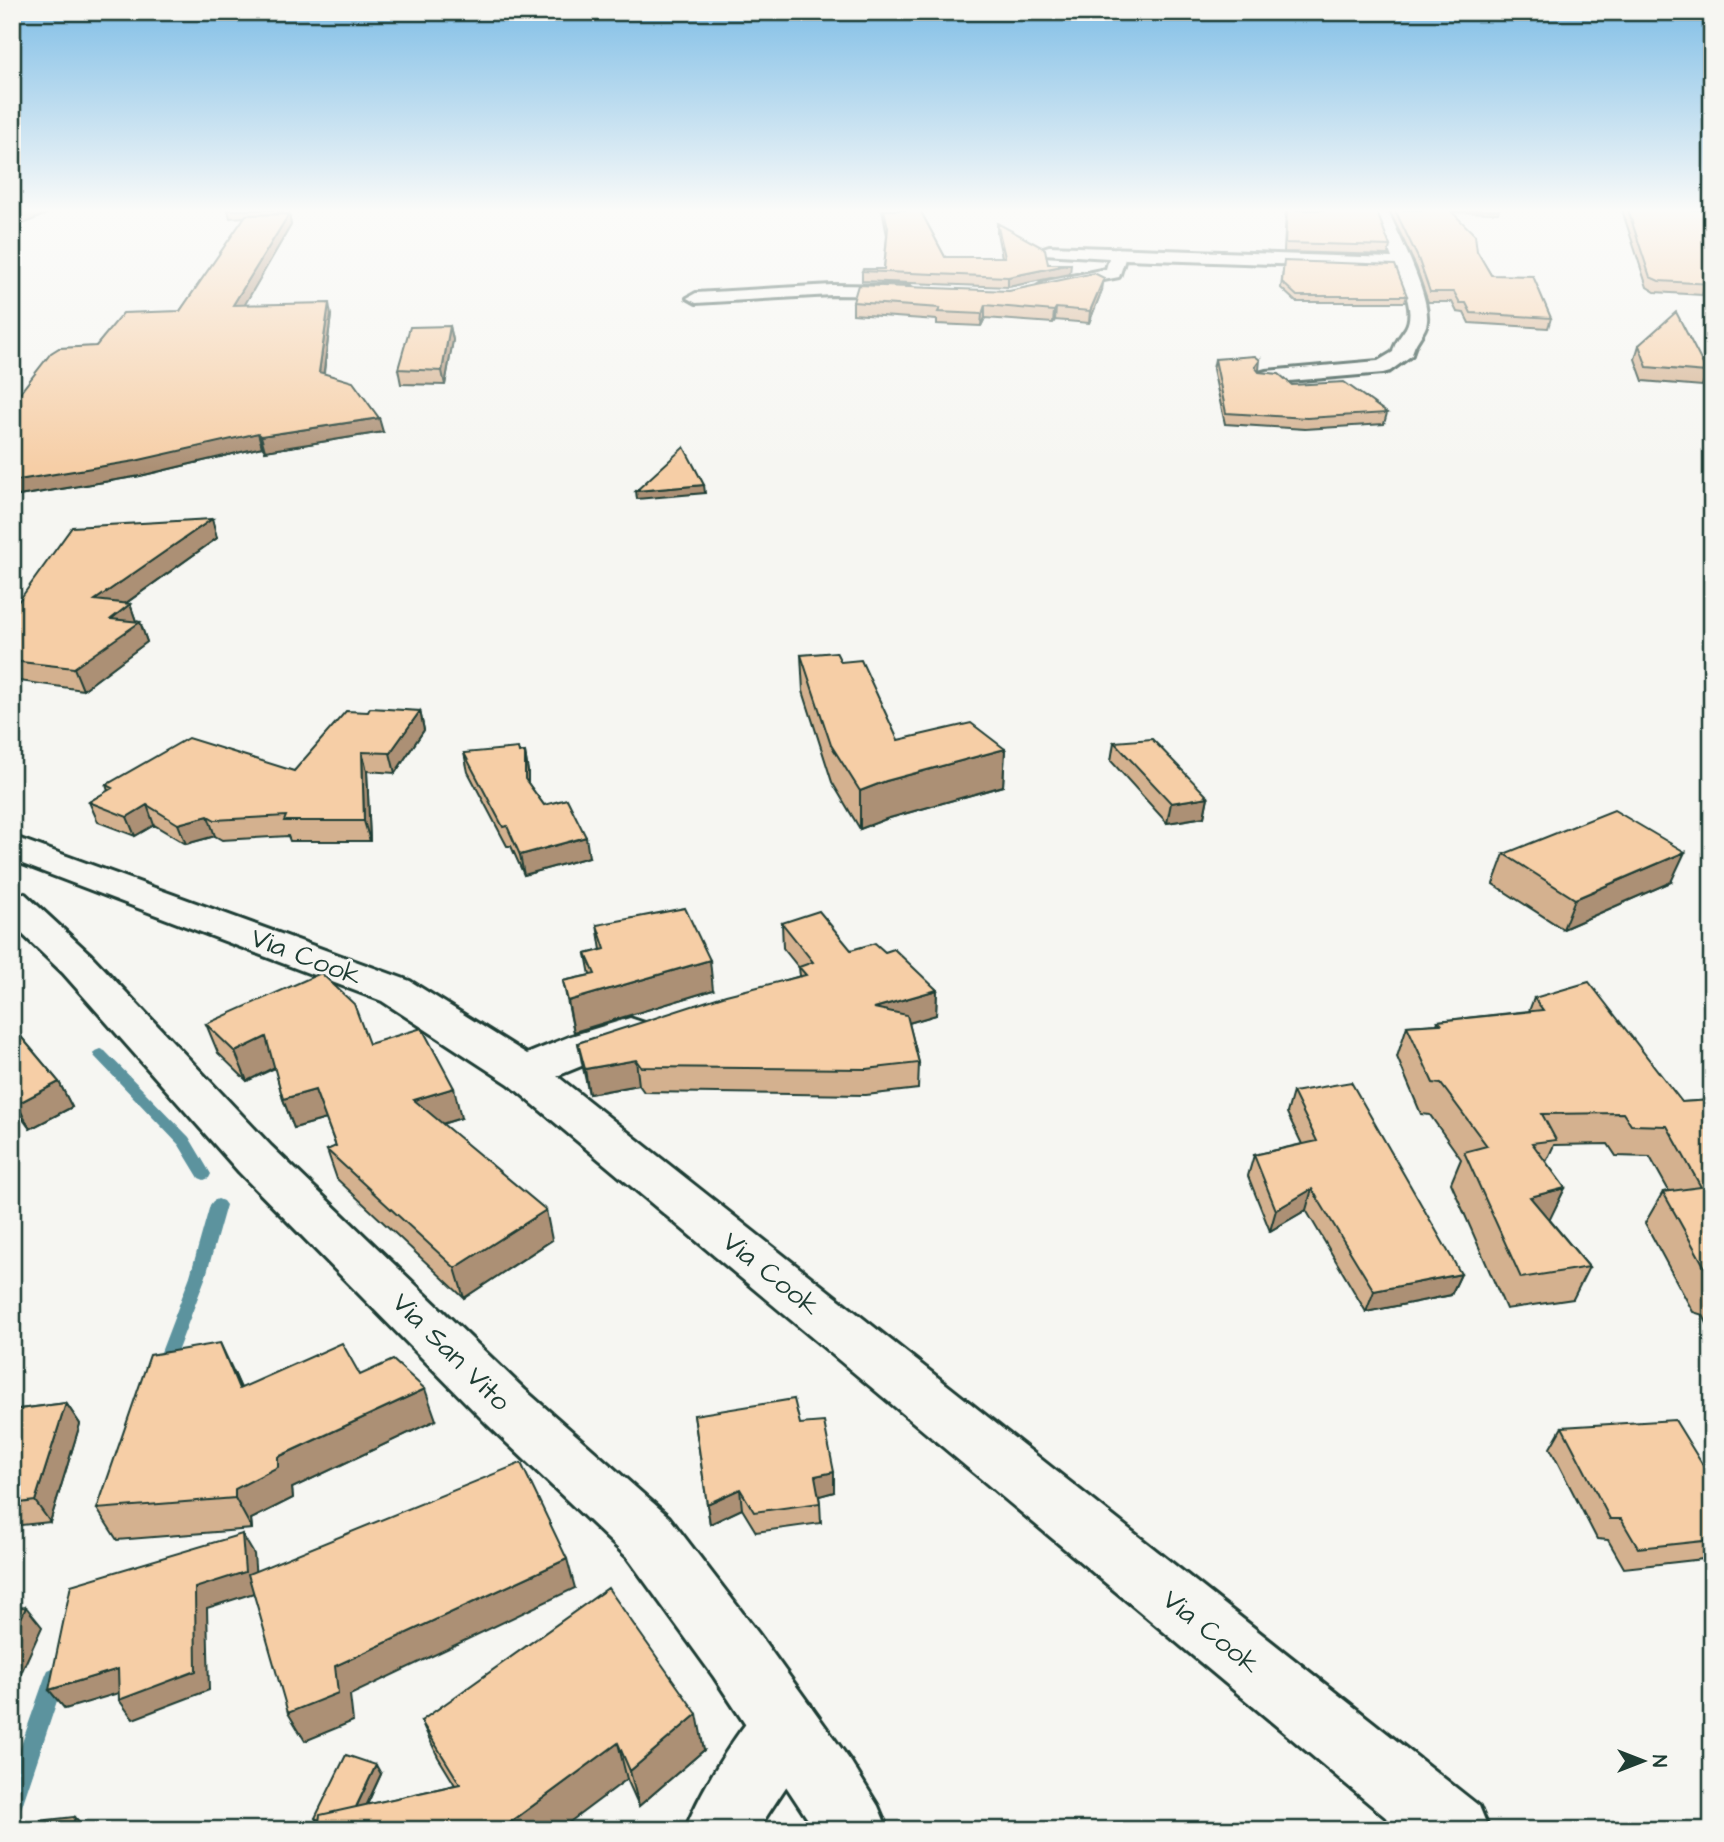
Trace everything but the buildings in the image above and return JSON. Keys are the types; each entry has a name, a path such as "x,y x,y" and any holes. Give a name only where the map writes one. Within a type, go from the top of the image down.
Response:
{"street":[{"path":"696,298 731,296"},
{"path":"1266,377 1383,367 1402,355 1404,343 1417,325 1418,311 1414,296"},
{"name":"Via Cook","path":"12,846 396,991 524,1073 1455,1830"},
{"name":"Via San Vito","path":"12,902 77,964 255,1159 506,1407 648,1537 787,1727 854,1830"},
{"path":"524,1073 586,1047 671,1020"},
{"path":"719,1830 762,1760 787,1727"}],"waterway":[{"path":"100,1054 184,1141 204,1174"},
{"path":"166,1360 198,1276 218,1205"},
{"path":"12,1803 55,1677"}]}
